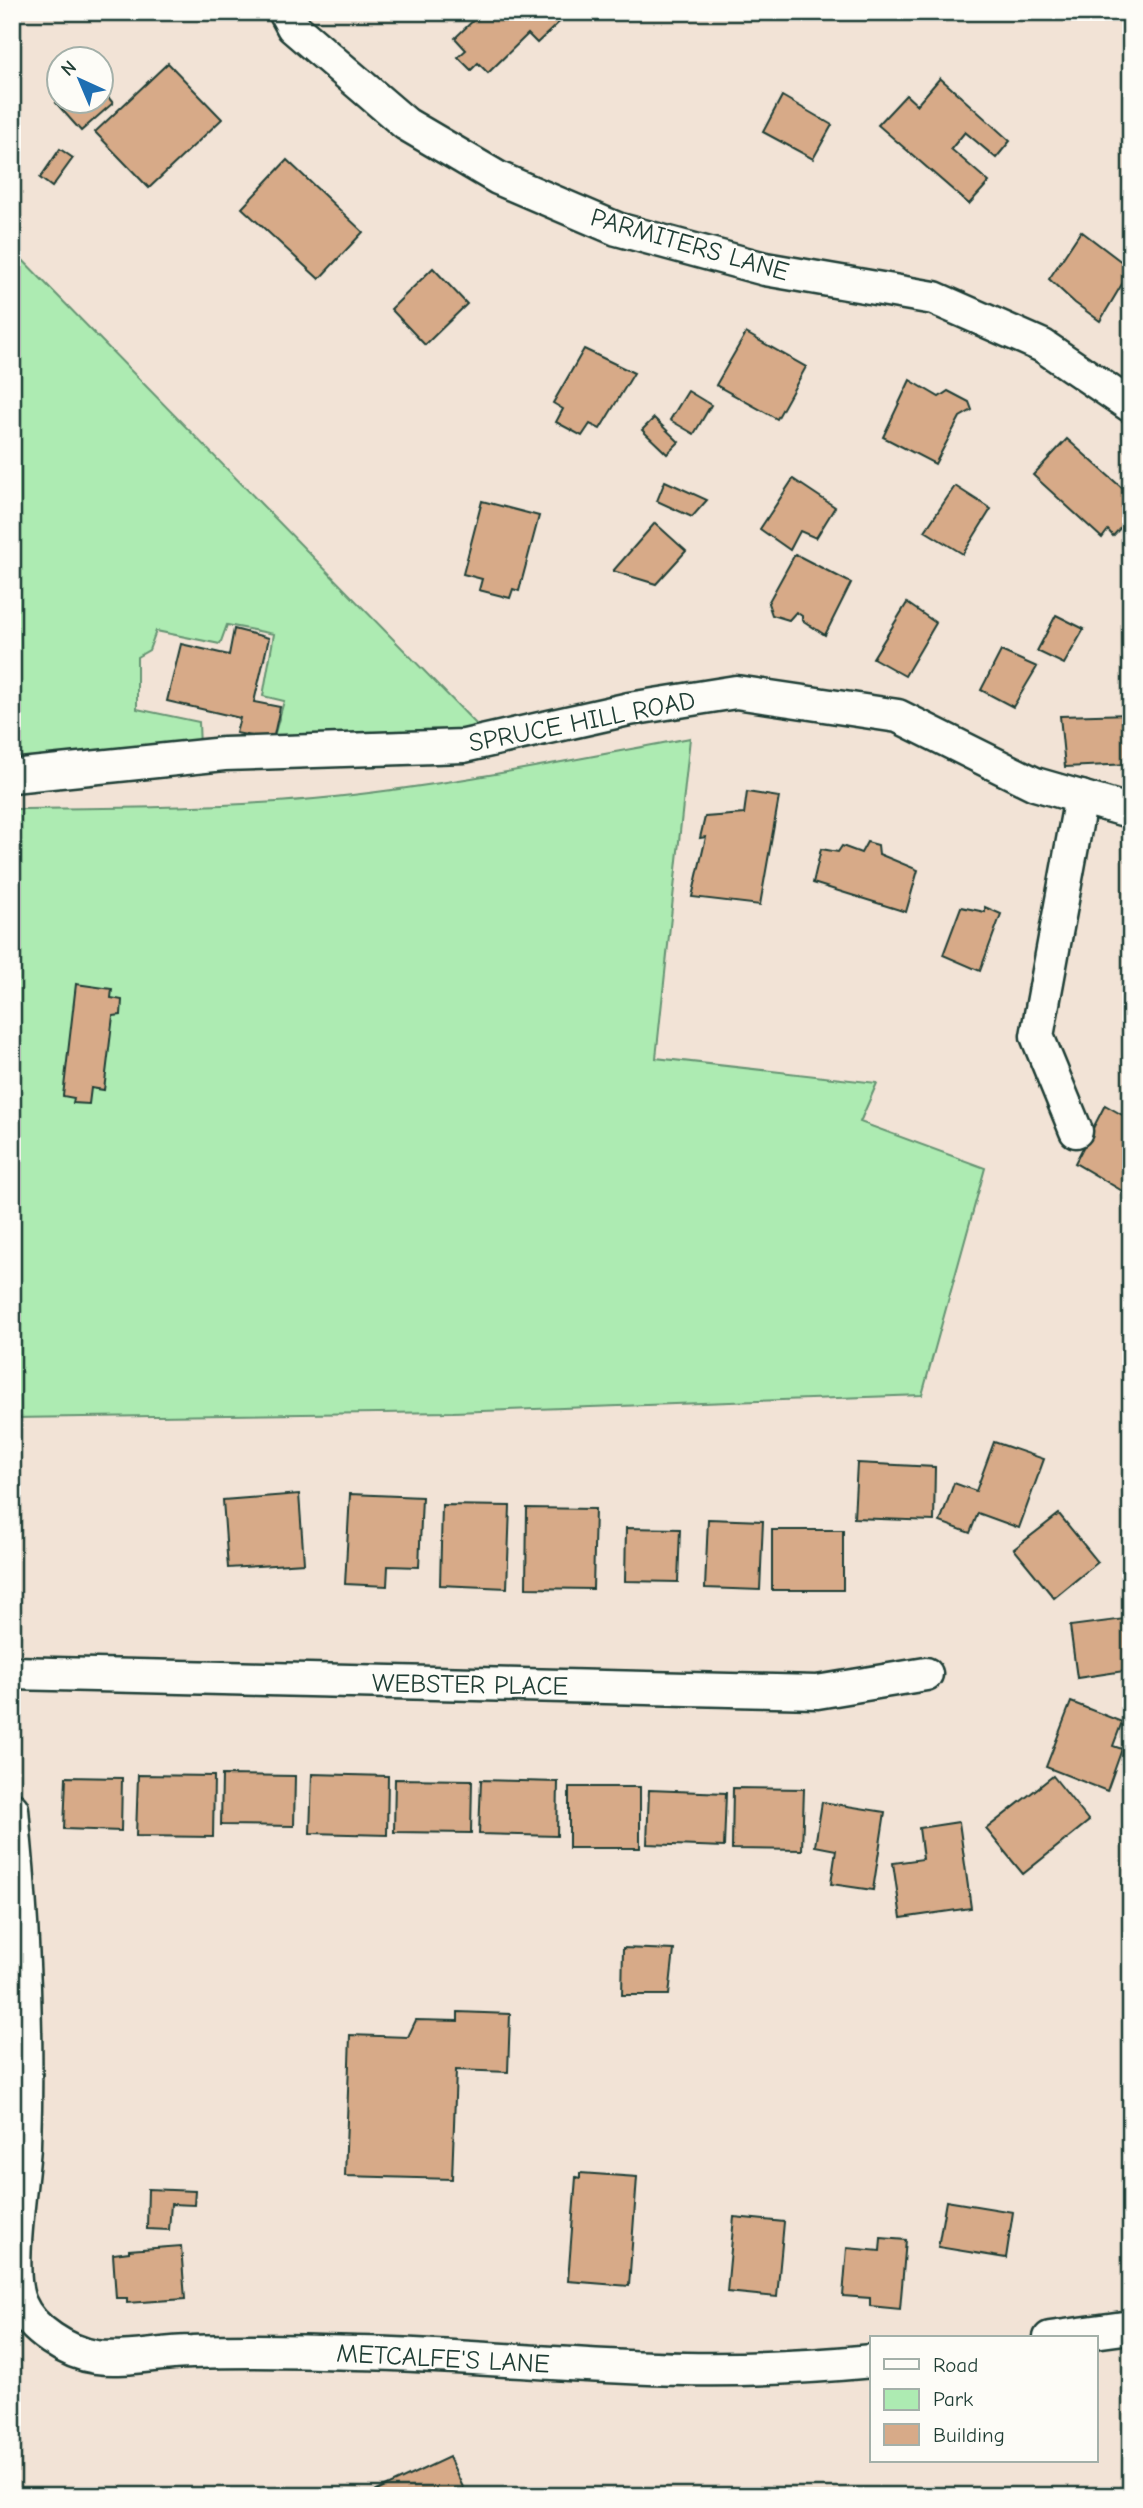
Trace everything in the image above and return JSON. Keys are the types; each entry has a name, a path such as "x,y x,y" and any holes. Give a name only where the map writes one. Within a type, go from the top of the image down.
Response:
{"street":[{"name":"PARMITERS LANE","path":"285,12 293,27 406,124 498,178 617,229 765,268 934,298 1043,346 1131,406"},
{"name":"SPRUCE HILL ROAD","path":"12,776 224,754 464,746 629,709 736,692 898,716 1035,784 1122,809 1131,809"},
{"path":"1076,1131 1037,1036 1081,797"},
{"name":"WEBSTER PLACE","path":"12,1674 817,1692 926,1674"},
{"name":"METCALFE'S LANE","path":"12,1810 17,1856 25,2061 24,2148 15,2266 19,2303 27,2316 50,2337 80,2353 96,2357 193,2351 334,2352 730,2369 870,2361"},
{"path":"1065,2336 1131,2327"}],"green space":[{"path":"12,249 484,732 273,740 284,701 263,696 274,634 227,625 220,644 156,631 149,650 137,657 137,709 199,722 200,749 12,767"},
{"path":"690,738 656,1058 877,1083 860,1122 985,1168 922,1395 453,1412 12,1418 12,809 201,806 314,799 456,780"}],"building":[{"path":"482,12 570,12 537,43 528,34 488,73 478,63 471,70 458,57 466,50 455,38"},
{"path":"168,63 222,119 149,188 95,132 112,116 116,116 116,112"},
{"path":"940,78 1010,141 996,158 965,132 951,149 989,182 969,204 878,125 906,95 917,105"},
{"path":"782,96 832,125 813,159 763,132"},
{"path":"68,116 98,116 81,131"},
{"path":"60,149 73,158 52,187 40,178"},
{"path":"287,160 363,232 319,279 242,208"},
{"path":"1081,231 1131,269 1100,321 1049,279"},
{"path":"433,268 467,304 425,345 391,309"},
{"path":"746,333 806,367 777,419 716,385"},
{"path":"584,349 634,373 600,429 590,424 582,436 556,422 563,409 553,403"},
{"path":"910,380 939,397 948,391 969,402 972,410 960,417 935,464 883,437"},
{"path":"688,391 711,405 694,434 670,420"},
{"path":"654,418 679,442 667,454 642,430"},
{"path":"1067,439 1131,496 1131,516 1113,536 1108,530 1102,538 1033,475"},
{"path":"793,479 835,507 816,538 800,531 790,550 760,529"},
{"path":"665,481 707,500 692,517 657,501"},
{"path":"955,486 991,509 963,554 925,531"},
{"path":"482,501 539,516 519,591 513,589 510,598 479,590 482,579 463,574"},
{"path":"655,523 686,551 656,584 613,571"},
{"path":"795,554 851,583 825,635 802,620 802,616 796,612 789,620 772,615 768,603"},
{"path":"907,603 936,623 905,676 873,658"},
{"path":"1056,615 1084,629 1064,664 1037,651"},
{"path":"234,629 269,638 254,702 280,707 273,740 236,733 240,718 167,701 181,644 229,655"},
{"path":"1001,651 1037,667 1013,707 981,690"},
{"path":"1131,714 1131,764 1065,767 1060,716"},
{"path":"747,792 779,797 760,905 692,897 706,837 700,838 705,817 744,814"},
{"path":"867,842 878,845 879,854 918,870 906,912 813,883 821,849 838,852 842,846 861,853"},
{"path":"961,907 985,912 985,907 1001,914 980,971 943,955"},
{"path":"76,984 112,989 111,998 122,1000 121,1015 113,1016 104,1090 91,1088 89,1104 73,1103 74,1098 63,1096"},
{"path":"1105,1105 1131,1120 1131,1196 1075,1163"},
{"path":"994,1442 1044,1459 1019,1528 978,1513 970,1533 940,1522 954,1483 976,1491"},
{"path":"857,1463 935,1467 934,1521 854,1518"},
{"path":"299,1494 304,1563 228,1568 223,1500"},
{"path":"350,1494 422,1497 419,1567 388,1566 387,1586 345,1584"},
{"path":"442,1505 510,1506 507,1588 440,1585"},
{"path":"527,1508 595,1509 593,1589 526,1588"},
{"path":"1059,1514 1098,1562 1054,1598 1014,1549"},
{"path":"708,1519 763,1521 760,1590 705,1588"},
{"path":"626,1528 680,1529 678,1582 625,1581"},
{"path":"772,1530 843,1530 843,1590 772,1590"},
{"path":"1124,1619 1131,1670 1077,1678 1070,1626"},
{"path":"1071,1702 1122,1722 1113,1746 1122,1749 1107,1791 1046,1767"},
{"path":"312,1774 388,1776 387,1835 310,1833"},
{"path":"138,1775 214,1776 213,1837 136,1836"},
{"path":"222,1775 295,1776 294,1826 221,1825"},
{"path":"1053,1776 1089,1821 1023,1874 986,1829"},
{"path":"66,1777 122,1778 121,1831 64,1829"},
{"path":"395,1779 472,1780 471,1833 394,1832"},
{"path":"481,1780 558,1782 557,1836 479,1834"},
{"path":"569,1787 640,1787 640,1848 569,1848"},
{"path":"733,1788 804,1789 802,1850 732,1849"},
{"path":"649,1790 726,1793 724,1847 647,1844"},
{"path":"822,1802 885,1812 873,1890 831,1884 836,1850 815,1846"},
{"path":"959,1822 971,1908 901,1918 893,1863 923,1859 919,1828"},
{"path":"623,1948 674,1950 669,1995 622,1995"},
{"path":"458,2012 510,2014 508,2072 456,2070 452,2179 345,2176 350,2035 408,2037 416,2020 458,2021"},
{"path":"580,2173 637,2177 629,2286 568,2281 576,2177 580,2178"},
{"path":"148,2189 195,2191 194,2205 171,2204 169,2230 147,2229"},
{"path":"946,2201 1013,2212 1006,2258 938,2247"},
{"path":"734,2217 784,2222 777,2297 727,2292"},
{"path":"881,2238 906,2240 900,2309 870,2306 870,2298 843,2296 847,2248 880,2251"},
{"path":"181,2246 185,2299 127,2303 127,2298 116,2298 113,2254 129,2250"},
{"path":"449,2457 467,2496 366,2496"}]}
